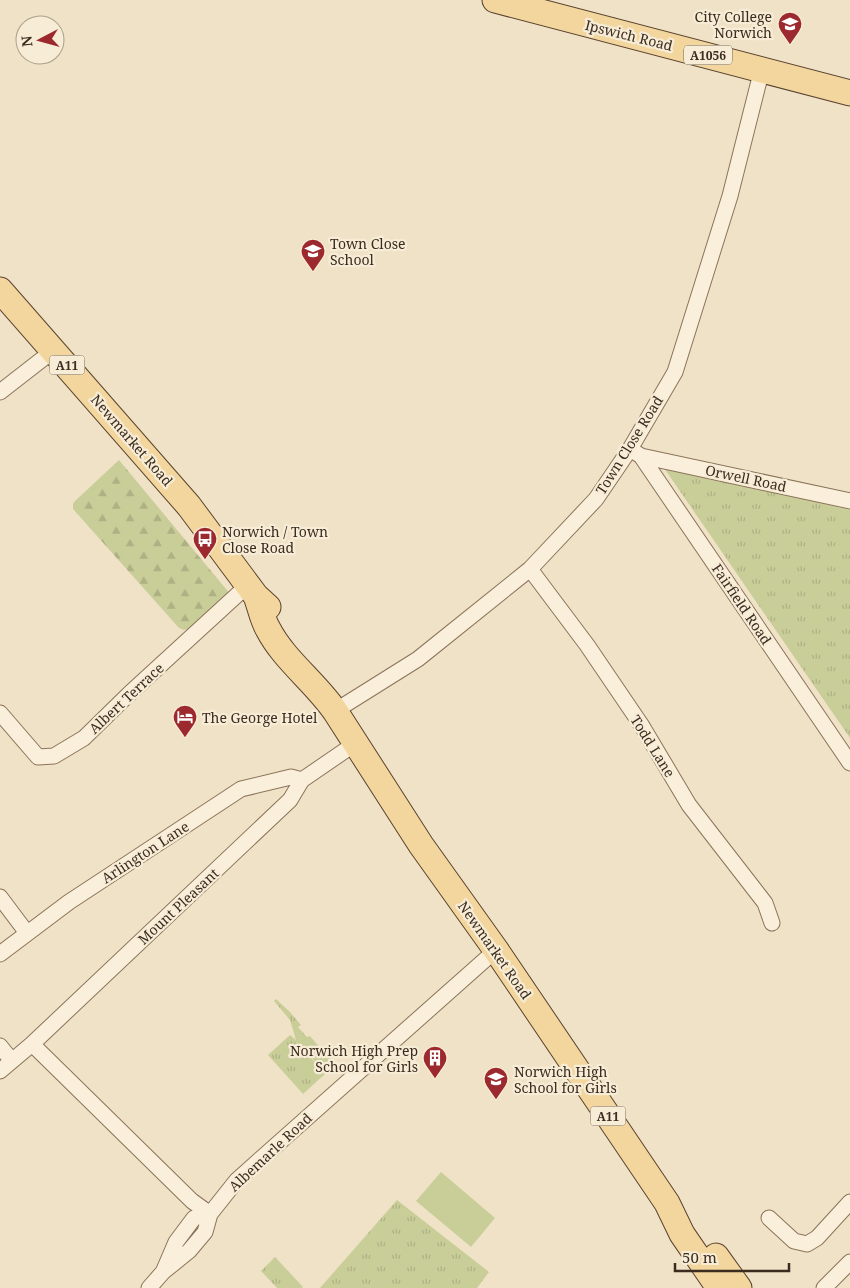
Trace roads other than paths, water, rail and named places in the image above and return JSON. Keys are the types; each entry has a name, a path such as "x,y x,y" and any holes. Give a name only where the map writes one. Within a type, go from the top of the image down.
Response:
{"main road":[{"name":"Ipswich Road","path":"495,0 850,94"},
{"name":"Newmarket Road","path":"0,290 189,506 253,590 267,628 282,650 330,704 421,845 496,950 667,1203 682,1234 719,1288"},
{"name":"Newmarket Road","path":"667,1203 714,1253 739,1288"}],"street":[{"name":"Town Close Road","path":"330,704 418,659 530,569 596,499 635,453 675,372 730,196 762,70"},
{"path":"0,392 54,350"},
{"name":"Orwell Road","path":"635,453 850,501"},
{"name":"Fairfield Road","path":"635,453 850,762"},
{"name":"Todd Lane","path":"530,569 586,644 637,718 689,805 765,903 772,924"},
{"name":"Albert Terrace","path":"0,713 38,757 54,756 84,738 130,693 253,590"},
{"name":"Mount Pleasant","path":"0,1071 32,1044 290,800 302,780 356,743"},
{"name":"Arlington Lane","path":"0,954 69,902 241,789 291,778 302,780"},
{"path":"0,896 27,933"},
{"name":"Albemarle Road","path":"149,1288 163,1272 189,1251 205,1232 210,1214 237,1180 496,950"},
{"path":"32,1044 192,1200 210,1214"},
{"path":"0,1046 12,1061"},
{"path":"769,1218 794,1241 807,1244 817,1238 850,1202"},
{"path":"824,1288 850,1262"}],"place":[{"name":"City College Norwich","path":"790,45"},
{"name":"Town Close School","path":"313,272"},
{"name":"Norwich / Town Close Road","path":"205,560"},
{"name":"The George Hotel","path":"185,738"},
{"name":"Norwich High Prep School for Girls","path":"435,1079"},
{"name":"Norwich High School for Girls","path":"496,1100"}]}
